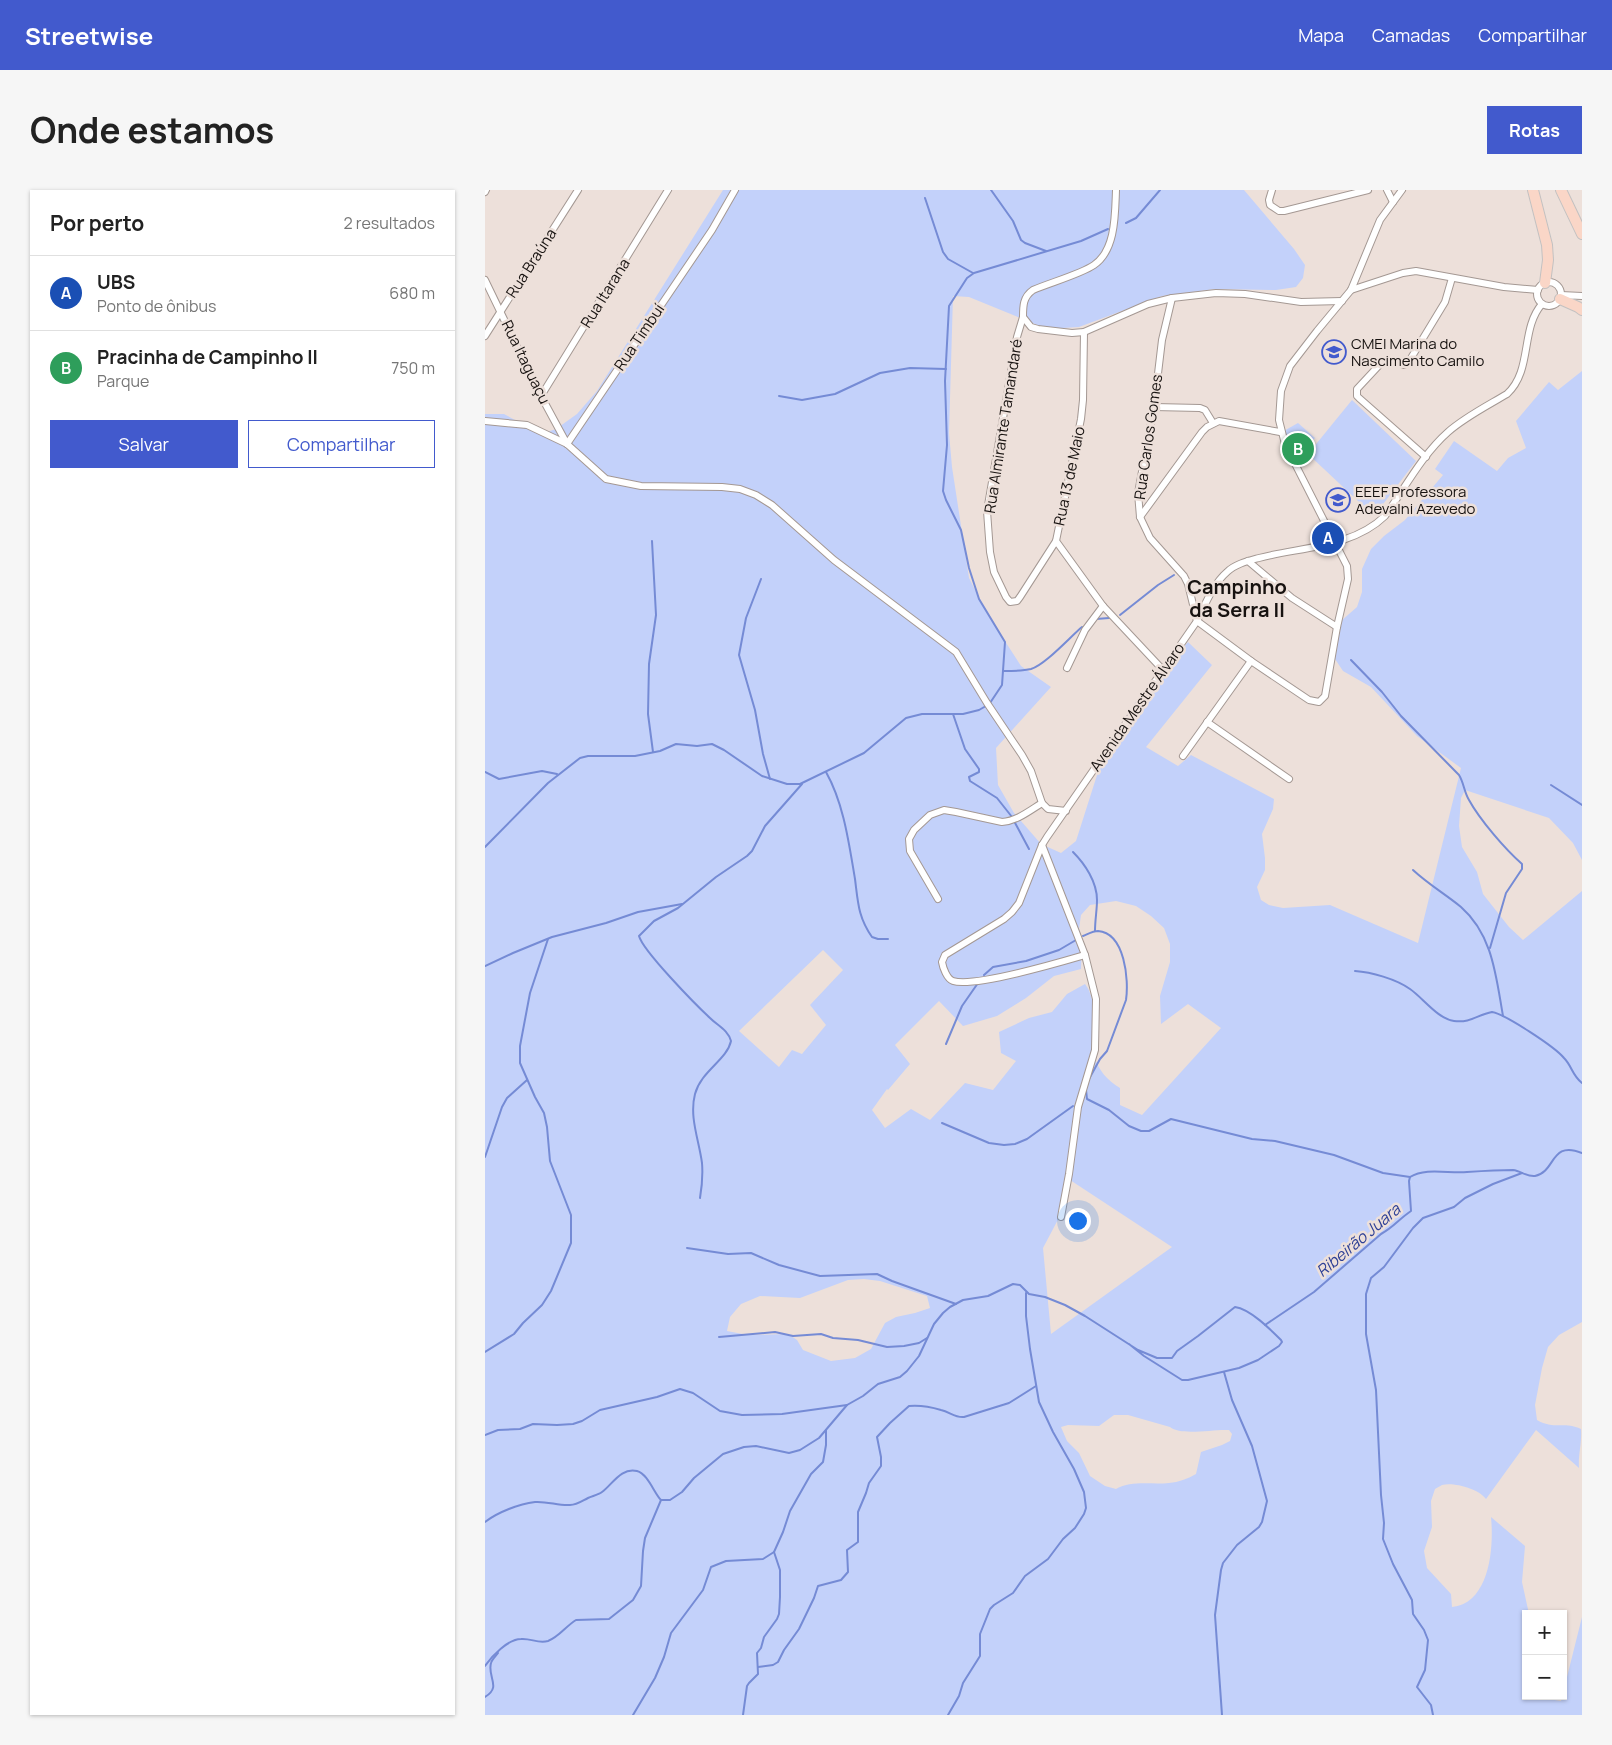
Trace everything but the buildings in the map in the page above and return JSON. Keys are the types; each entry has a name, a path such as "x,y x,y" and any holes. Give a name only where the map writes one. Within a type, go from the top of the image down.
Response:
{"main road":[{"path":"1533,190 1548,253 1541,287"},
{"path":"1561,190 1582,234"},
{"path":"1561,296 1582,310"}],"street":[{"name":"Rua Braúna","path":"485,336 578,190"},
{"name":"Rua Itarana","path":"541,396 668,190"},
{"name":"Rua Timbuí","path":"567,444 712,230 735,190"},
{"path":"1117,190 1111,239 1104,255 1092,266 1029,293 1024,302 1023,317 1031,327 1072,333 1084,332 1148,304 1173,298 1216,293 1245,294 1301,302 1342,301"},
{"path":"1272,190 1269,203 1279,211 1287,211 1368,190"},
{"path":"1387,190 1393,202"},
{"path":"1197,621 1251,661 1309,700 1315,702 1323,700 1348,579 1347,566 1285,444 1281,432 1279,409 1281,391 1290,366 1351,290 1380,220 1402,190"},
{"path":"1351,290 1403,273 1416,271 1504,287 1541,287 1551,282 1557,285 1561,296"},
{"path":"1426,457 1359,398 1356,393 1357,389 1384,360 1404,366 1408,363 1445,302 1452,278"},
{"name":"Rua Itaguaçu","path":"485,280 541,396 567,444"},
{"path":"1541,287 1538,299 1542,304 1554,305 1561,296"},
{"path":"1561,296 1581,296"},
{"name":"Rua Carlos Gomes","path":"1173,298 1160,350 1154,407 1138,493 1140,518 1150,538 1184,576 1188,584 1197,621"},
{"name":"Avenida Mestre Álvaro","path":"1085,955 975,982 952,981 942,962 945,955 1005,919 1019,903 1042,845 1197,621 1214,590 1227,572 1235,566 1248,561 1335,542 1365,531 1378,523 1385,516 1426,457 1449,430 1513,389 1520,376 1533,316 1542,304"},
{"name":"Rua Almirante Tamandaré","path":"1023,317 1017,337 987,511 990,552 994,572 1010,602 1017,601 1020,598 1056,541"},
{"name":"Rua 13 de Maio","path":"1084,332 1081,419 1056,541 1103,606 1163,670"},
{"path":"1154,407 1200,408 1205,410 1213,423"},
{"path":"485,421 527,425 567,444 607,479 641,486 740,489 756,495 772,505 833,560 952,648 960,657 994,714 1023,755 1044,807 1051,810 1066,811"},
{"path":"1140,518 1202,432 1213,423 1227,421 1281,432"},
{"path":"1248,561 1292,598 1337,627"},
{"path":"1067,668 1085,630 1103,606"},
{"path":"1183,756 1251,661"},
{"path":"1207,722 1289,779"},
{"path":"938,899 910,851 909,839 914,830 930,815 944,810 1008,822 1042,803"},
{"path":"1042,845 1085,955 1096,999 1096,1042 1078,1107 1061,1217"}],"shaded area":[{"path":"723,190 1244,190 1294,249 1305,265 1303,278 1296,287 1276,290 1215,289 1162,296 1079,327 1047,329 969,297 953,296 949,433 952,467 969,578 988,615 1021,666 1051,687 996,748 998,785 1014,813 1041,844 1061,853 1076,841 1098,772 1112,738 1136,701 1188,642 1212,665 1146,747 1178,766 1191,755 1274,799 1273,809 1262,834 1265,870 1257,887 1261,900 1269,905 1283,908 1330,905 1418,943 1461,768 1417,736 1371,687 1343,671 1335,659 1334,653 1341,621 1357,607 1362,592 1362,569 1371,549 1405,520 1443,475 1435,469 1454,441 1497,471 1508,458 1526,448 1516,421 1549,382 1558,390 1582,371 1582,860 1573,843 1549,818 1465,790 1461,798 1459,826 1462,847 1477,872 1483,894 1509,927 1523,940 1582,891 1582,1322 1559,1335 1548,1347 1535,1405 1537,1420 1543,1423 1581,1429 1579,1468 1536,1430 1486,1499 1478,1492 1459,1485 1447,1484 1435,1489 1431,1501 1432,1527 1424,1551 1427,1568 1451,1594 1452,1607 1465,1603 1475,1595 1482,1585 1487,1572 1492,1543 1491,1517 1525,1546 1522,1582 1528,1610 1522,1610 1522,1700 1567,1700 1567,1677 1582,1617 1582,1715 485,1715 485,414 504,414 544,433 556,429 577,414 597,391","holes":["1116,901 1136,906 1151,916 1164,928 1170,944 1170,962 1160,996 1161,1024 1188,1004 1221,1028 1142,1115 1120,1105 1120,1088 1111,1082 1098,1066 1094,1056 1094,1008 1085,984 1067,994 1052,1012 1029,1018 999,1032 1001,1053 1016,1061 993,1090 965,1083 930,1120 911,1109 885,1128 872,1110 887,1089 910,1064 895,1045 939,1001 963,1026 997,1016 1026,998 1054,976 1081,969 1082,944 1079,929 1081,915 1090,905","823,950 843,970 810,1005 826,1025 802,1054 792,1050 779,1067 739,1031","1067,1178 1172,1247 1051,1334 1043,1248 1062,1212","848,1280 880,1281 927,1296 930,1308 896,1317 885,1323 871,1349 855,1358 831,1361 803,1350 797,1340 788,1334 748,1335 727,1331 730,1317 741,1304 760,1296 800,1298","1114,1415 1128,1415 1175,1430 1198,1432 1229,1430 1232,1434 1230,1441 1201,1452 1196,1474 1173,1483 1135,1484 1116,1489 1105,1486 1090,1476 1079,1453 1067,1441 1061,1427 1068,1425 1099,1426"]},
{"path":"1352,400 1416,461 1374,516 1308,454"},
{"path":"1298,423 1315,438 1295,460 1282,432"}],"waterway":[{"path":"991,190 1013,221 1021,240 1046,251"},
{"path":"1126,223 1136,218 1160,190"},
{"path":"925,198 943,252 948,259 973,273"},
{"path":"990,703 1002,685 1005,642 979,599 969,568 961,530 943,491 947,445 945,381 949,306 967,278 974,273 1081,241 1108,229"},
{"path":"779,396 802,400 835,394 880,373 910,368 946,369"},
{"path":"652,541 656,615 649,664 648,714 653,752"},
{"path":"1120,615 1174,575"},
{"path":"761,579 746,618 739,655 755,710 763,754 770,779"},
{"path":"1096,619 1109,618"},
{"path":"1004,671 1025,670 1037,666 1050,657 1082,627"},
{"path":"1351,660 1382,692 1401,716 1459,775 1467,797 1486,825 1522,864 1522,869 1506,893 1490,948"},
{"path":"485,847 548,783 580,758 588,756 635,756 660,751 676,744 697,746 712,744 762,776 787,784 800,784 864,753 906,718 922,714 963,714 986,706"},
{"path":"953,714 965,749 979,769 979,772 969,777 970,781 997,798 1012,817"},
{"path":"485,772 499,779 542,771 557,774"},
{"path":"826,772 842,811 861,916 872,937 888,939"},
{"path":"700,1198 702,1167 693,1103 698,1086 725,1054 731,1041 725,1031 694,1002 660,965 639,936 654,921 678,908 716,877 747,856 752,851 765,826 802,784"},
{"path":"1551,785 1582,805"},
{"path":"1014,821 1029,849"},
{"path":"1073,852 1086,868 1095,887 1097,900 1095,931"},
{"path":"1413,870 1461,907 1480,930 1491,957 1503,1016"},
{"path":"485,966 552,937 606,923 638,912 682,904"},
{"path":"1083,936 1098,931 1107,934 1114,940 1120,948 1127,981 1126,1000 1107,1051 1100,1059 1089,1079"},
{"path":"485,1352 514,1334 542,1305 551,1291 571,1243 571,1215 550,1161 544,1113 520,1063 520,1046 530,993 548,939"},
{"path":"984,975 993,967 1026,961 1059,950 1076,940"},
{"path":"1355,971 1383,977 1404,985 1436,1012 1454,1021 1470,1020 1492,1012 1507,1018 1551,1046 1567,1061 1576,1077 1582,1083"},
{"path":"946,1044 962,1006 978,983"},
{"path":"485,1157 502,1107 507,1098 527,1080"},
{"path":"1086,1090 1087,1099 1109,1110 1129,1126 1141,1131 1149,1131 1171,1119 1252,1139 1275,1141 1334,1155 1383,1173 1410,1177"},
{"path":"942,1123 989,1143 1015,1144 1027,1139 1073,1106"},
{"name":"Ribeirão Juara","path":"1410,1177 1423,1172 1507,1170 1535,1176 1547,1169 1554,1158 1564,1151 1572,1150 1582,1153"},
{"path":"1433,1715 1431,1705 1417,1687 1425,1670 1428,1640 1424,1630 1413,1614 1412,1600 1393,1564 1383,1539 1384,1523 1376,1390 1366,1334 1366,1294 1371,1278 1384,1267 1413,1228 1423,1218 1454,1207 1465,1198 1493,1184 1522,1173"},
{"name":"Ribeirão Juara","path":"1265,1325 1314,1292 1381,1234 1411,1211 1410,1177"},
{"path":"687,1248 728,1254 751,1253 779,1265 820,1276 877,1274 956,1304"},
{"name":"Ribeirão Juara","path":"661,1500 670,1500 682,1492 694,1478 723,1454 744,1447 756,1446 789,1453 800,1450 819,1438 847,1405 863,1396 878,1384 900,1377 907,1371 919,1356 934,1324 950,1307 963,1300 988,1296 1013,1284 1020,1285 1029,1294 1045,1297 1065,1305 1085,1316 1138,1350 1157,1358 1172,1358 1177,1351 1235,1307 1253,1315 1282,1342 1258,1360 1239,1368 1188,1380 1182,1380 1144,1356 1129,1344"},
{"path":"948,1715 959,1696 963,1683 980,1656 980,1634 990,1609 1013,1593 1025,1576 1048,1559 1063,1539 1075,1528 1086,1508 1084,1492 1074,1469 1039,1402 1026,1316 1026,1293"},
{"path":"719,1337 775,1332 793,1336 821,1334 833,1338 858,1340 887,1347 919,1343 927,1338"},
{"path":"1222,1715 1215,1615 1221,1570 1223,1563 1237,1545 1259,1527 1267,1501 1252,1446 1232,1400 1224,1372"},
{"path":"758,1667 773,1665 778,1662 799,1629 818,1586 841,1580 848,1572 847,1550 858,1542 858,1512 869,1483 881,1466 877,1437 890,1423 909,1406 929,1407 958,1417 964,1417 1009,1403 1036,1386"},
{"path":"485,1435 498,1430 520,1429 533,1424 573,1424 600,1410 657,1397 680,1389 693,1393 720,1411 742,1415 782,1414 847,1405"},
{"path":"633,1715 655,1678 671,1633 703,1590 711,1567 726,1561 763,1559 774,1552 790,1511 811,1474 823,1462 826,1430"},
{"name":"Ribeirão Juara","path":"485,1522 502,1512 529,1503 577,1504 600,1493 617,1477 631,1470 641,1473 661,1500"},
{"path":"485,1666 496,1653 511,1642 521,1639 541,1642 548,1641 556,1637 576,1620 609,1619 633,1600 641,1586 645,1538 661,1500"},
{"path":"743,1715 747,1686 758,1674 757,1653 761,1648 764,1637 779,1614 780,1570 774,1552"},
{"path":"485,1697 493,1689 490,1668 493,1659 498,1653"}],"place":[{"name":"CMEI Marina do Nascimento Camilo","path":"1334,352"},
{"name":"Pracinha de Campinho II","path":"1298,449"},
{"name":"EEEF Professora Adevalni Azevedo","path":"1338,500"},
{"name":"UBS","path":"1328,538"}],"district":[{"name":"Campinho da Serra II","path":"1237,598"}]}
